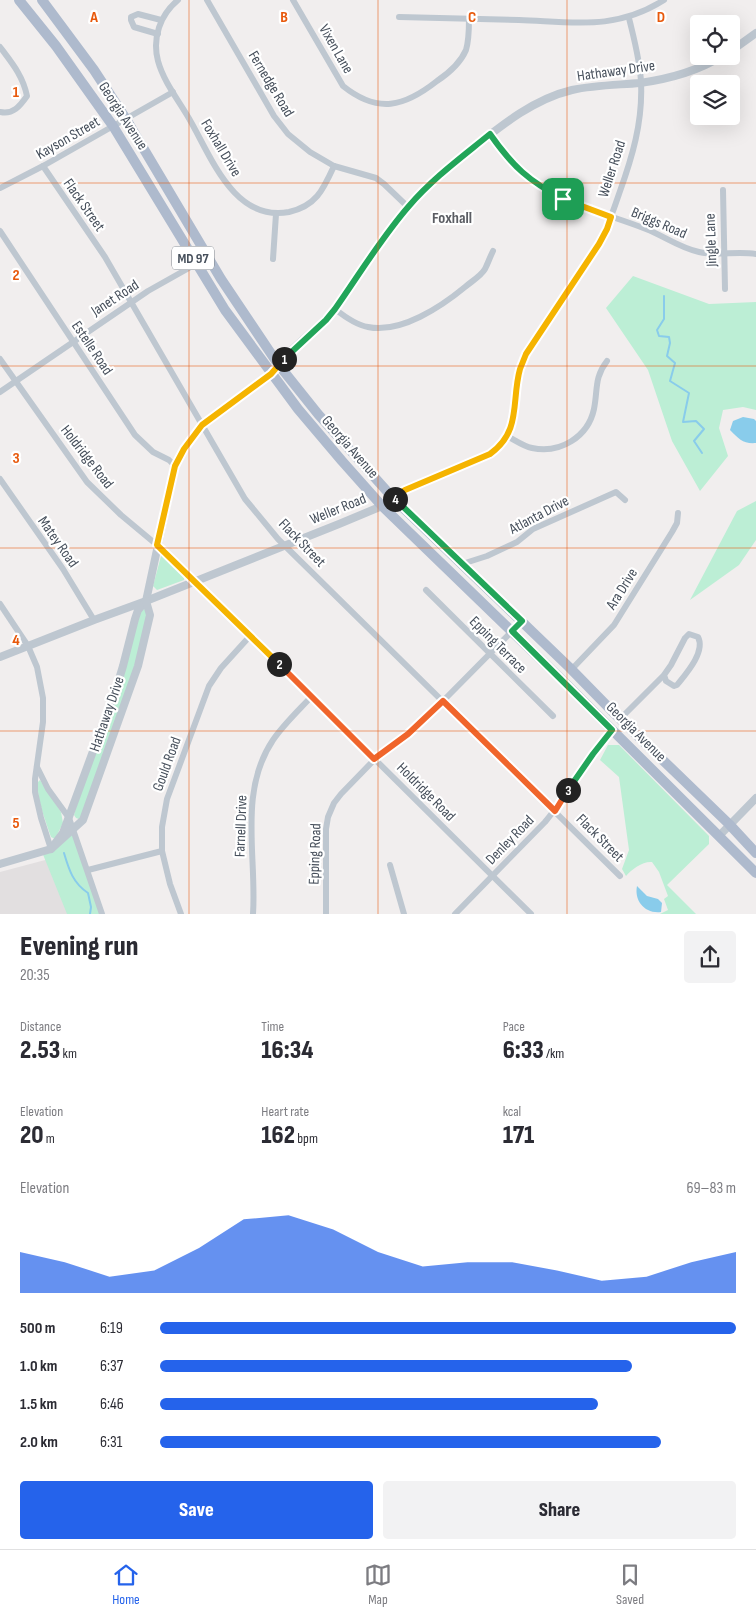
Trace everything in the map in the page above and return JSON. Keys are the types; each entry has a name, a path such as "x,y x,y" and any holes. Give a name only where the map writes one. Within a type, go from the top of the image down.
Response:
{"main road":[{"name":"Georgia Avenue","path":"19,0 56,46 114,126 225,310 271,374 342,462 382,506 512,631 756,872"},
{"name":"Georgia Avenue","path":"42,0 94,70 126,119 220,279 278,364 318,414 393,498 572,669 756,853"}],"street":[{"name":"Foxhall Drive","path":"178,0 161,20 158,34 158,60 173,92 220,172 240,200 262,211 276,214 299,210 322,192 334,166"},
{"name":"Fernedge Road","path":"207,0 274,116 288,134 310,152 334,166 376,178 408,207"},
{"name":"Vixen Lane","path":"293,0 343,86 365,100 384,104 409,100 421,94 448,73 460,60 466,48 469,19"},
{"path":"399,17 587,24 629,18 664,0"},
{"path":"158,34 134,27 130,20 134,15 138,14 161,20"},
{"name":"Weller Road","path":"0,657 146,601 382,506 405,490 498,449 507,436 515,414 520,368 526,354 599,244 607,229 631,162 641,111 641,82 639,61 629,18"},
{"path":"740,45 756,33"},
{"path":"0,47 20,74 27,96 20,107 12,111 0,112"},
{"name":"Hathaway Drive","path":"51,849 83,820 138,666 150,615 146,601 175,466 184,449 202,425 271,374 278,364 326,320 408,207 440,175 490,134 524,110 570,91 596,85 641,82 683,73 706,65"},
{"name":"Kayson Street","path":"0,188 43,166 173,92"},
{"name":"Briggs Road","path":"490,134 514,166 540,186 563,199 647,229 692,251 702,253 756,254"},
{"name":"Flack Street","path":"43,166 105,257 245,499 278,539 620,876"},
{"name":"Jingle Lane","path":"723,190 725,289"},
{"path":"274,259 276,214"},
{"name":"Estelle Road","path":"0,232 135,435 153,452 169,460 175,466"},
{"path":"335,309 351,321 368,327 398,326 423,315 451,298 485,269 493,251"},
{"name":"Janet Road","path":"0,392 131,303 196,264"},
{"name":"Holdridge Road","path":"0,359 87,482 195,581 532,914"},
{"path":"507,436 530,447 544,449 562,447 574,440 582,434 592,417 599,374 607,361"},
{"name":"Matey Road","path":"0,479 68,577 94,620"},
{"name":"Atlanta Drive","path":"462,564 487,556 517,542 533,529 616,492 625,500"},
{"name":"Ara Drive","path":"572,669 614,625 672,532 677,523 678,513"},
{"name":"Epping Terrace","path":"426,590 553,716"},
{"name":"Hathaway Drive","path":"51,849 63,833 69,818 117,686 138,610 146,601"},
{"path":"0,604 28,646 37,667 43,698 43,722 35,792 51,849 0,864"},
{"name":"Epping Road","path":"326,914 325,843 328,817 334,802 374,759 408,734 522,621"},
{"path":"620,719 664,675 671,666 685,638 689,634 698,637 700,647 695,659 690,669 676,685 674,686 666,681 664,675"},
{"name":"Gould Road","path":"181,914 170,884 162,851 162,827 167,799 209,686 221,668 250,636"},
{"name":"Farnell Drive","path":"253,914 252,808 257,776 272,742 283,726 311,697"},
{"name":"Denley Road","path":"455,914 555,811 593,754 612,730"},
{"path":"37,767 48,789 69,818 102,914"},
{"path":"719,836 756,798"},
{"path":"88,870 162,851"},
{"path":"390,865 404,914"}],"shaded area":[{"path":"49,859 81,914 0,914 0,872"}],"green space":[{"path":"633,276 709,304 756,302 756,410 743,407 723,410 719,428 728,456 700,491 672,441 648,370 606,308"},
{"path":"756,501 756,540 739,565 690,600 737,511"},
{"path":"161,556 165,556 184,575 184,580 157,590 153,586"},
{"path":"145,609 147,616 131,682 82,817 79,819 74,815 75,811 140,611"},
{"path":"608,745 619,745 709,836 709,844 667,885 696,914 660,914 668,910 664,899 668,896 659,872 652,862 638,866 626,876 622,869 629,850 619,777 600,760"},
{"path":"40,780 61,812 63,823 55,839 51,837 40,802 38,782"},
{"path":"69,818 102,914 67,914 42,852 51,849"}],"water":[{"path":"743,417 756,421 756,443 748,443 742,440 730,430 733,421"},
{"path":"637,886 647,896 658,899 662,903 661,912 650,911 642,905 637,897"}],"waterway":[{"path":"664,296 664,319 657,330 659,336 669,337 670,343 667,356 675,363 670,381 689,393 683,422 696,421 704,429 694,441 702,453"},
{"path":"64,853 75,880 88,893 91,907 90,914"}],"district":[{"name":"Foxhall","path":"452,218"}],"route":[{"path":"490,134 514,166 525,176 563,199 611,217 599,244 526,354 520,368 515,414 507,436 498,449 490,454 405,490 393,498 522,621 512,631 612,730 593,754 555,811 443,701 408,734 374,759 157,545 175,466 184,449 202,425 271,374 278,364 326,320 408,207 440,175 490,134"}]}
